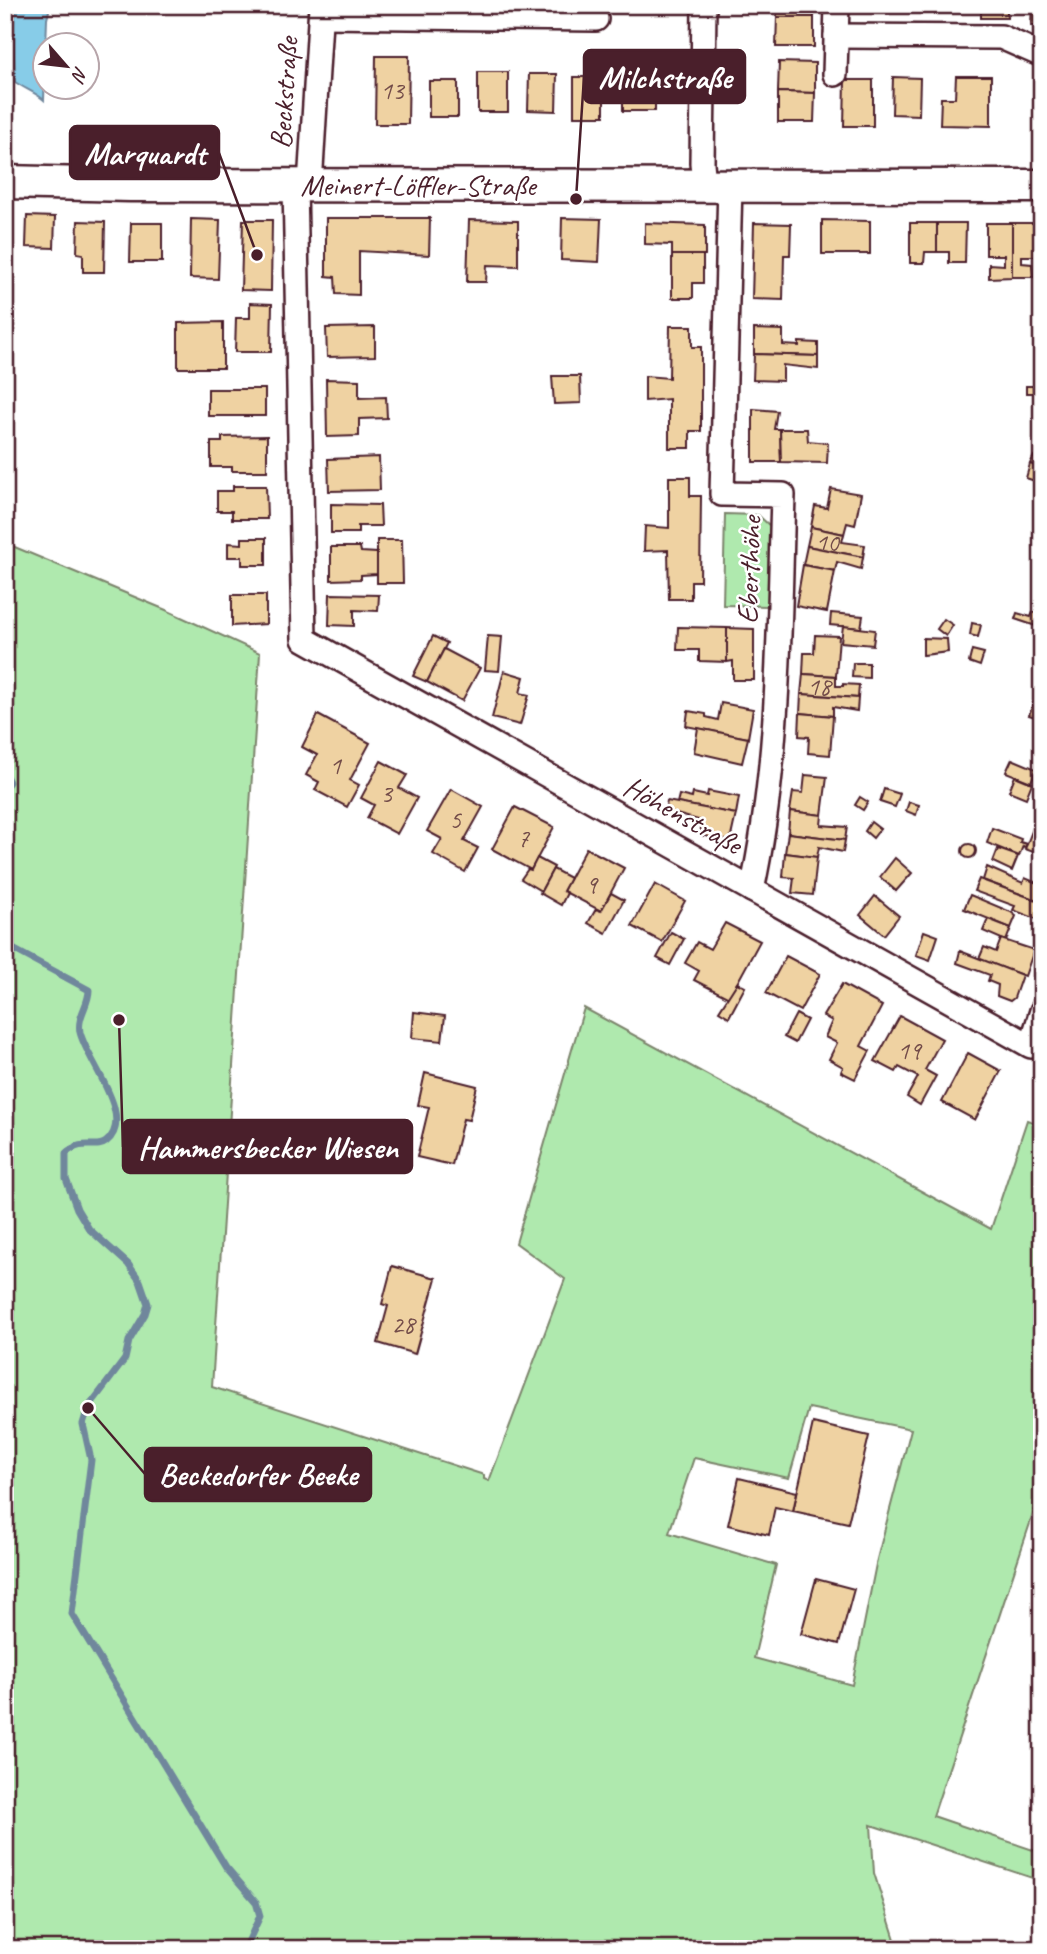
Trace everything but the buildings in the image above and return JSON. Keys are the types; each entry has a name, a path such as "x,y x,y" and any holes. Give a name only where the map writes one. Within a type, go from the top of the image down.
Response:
{"street":[{"path":"704,5 702,163 717,185"},
{"path":"835,74 837,5"},
{"path":"321,11 596,19"},
{"name":"Beckstraße","path":"304,639 302,186 321,11"},
{"path":"836,36 1001,37 1042,55"},
{"name":"Meinert-Löffler-Straße","path":"5,182 302,186 1042,186"},
{"name":"Eberthöhe","path":"717,185 722,494 783,495 777,683 771,768 762,843 752,890"},
{"name":"Höhenstraße","path":"304,639 1031,1046 1042,1011"}],"green space":[{"path":"725,514 758,515 771,527 768,606 723,605"},
{"path":"5,543 166,610 260,653 212,1387 484,1475 484,1479 489,1481 565,1279 516,1243 584,1008 991,1229 1027,1120 1042,1125 1042,1487 933,1816 1042,1853 1042,1881 871,1825 874,1873 898,1949 5,1949","holes":["809,1408 911,1429 877,1559 852,1685 754,1658 776,1565 669,1533 694,1458 789,1478"]}],"water":[{"path":"12,5 46,5 49,11 47,32 32,32 32,92 15,82"}],"waterway":[{"path":"5,774 9,782 5,787"},
{"path":"5,948 15,950 89,990 80,1021 80,1032 107,1088 116,1119 114,1132 106,1142 78,1146 66,1153 66,1179 77,1209 89,1229 128,1264 140,1281 148,1304 129,1341 125,1359 88,1408 83,1424 91,1460 72,1614 226,1867 256,1902 260,1916 245,1949"}],"place":[{"name":"Milchstraße","path":"576,199"},
{"name":"Marquardt","path":"257,255"},
{"name":"Hammersbecker Wiesen","path":"119,1020"},
{"name":"Beckedorfer Beeke","path":"88,1408"}]}
